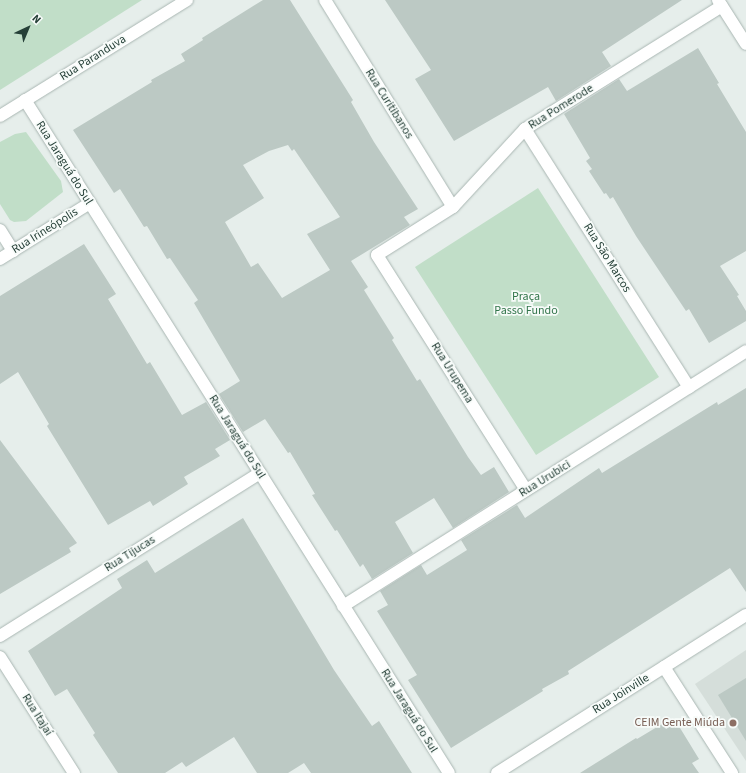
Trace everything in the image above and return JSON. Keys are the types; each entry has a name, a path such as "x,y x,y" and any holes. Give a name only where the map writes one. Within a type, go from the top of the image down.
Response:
{"street":[{"name":"Rua Paranduva","path":"0,116 187,0"},
{"name":"Rua Curitibanos","path":"325,0 453,207"},
{"name":"Rua Pomerode","path":"377,255 453,207 525,129 720,3"},
{"path":"720,3 746,44"},
{"name":"Rua Jaraguá do Sul","path":"25,100 449,773"},
{"name":"Rua São Marcos","path":"525,129 689,387"},
{"name":"Rua Irineópolis","path":"0,259 90,203"},
{"path":"0,230 13,251"},
{"name":"Rua Urupema","path":"377,255 526,490"},
{"name":"Rua Urubici","path":"343,606 746,351"},
{"name":"Rua Tijucas","path":"0,636 260,473"},
{"name":"Rua Joinville","path":"497,773 746,615"},
{"name":"Rua Itajaí","path":"0,657 74,773"},
{"path":"664,667 732,773"}],"shaded area":[{"name":"CEIM Gente Miúda","path":"746,650 746,761 695,684"}],"green space":[{"path":"0,0 142,0 0,90"},
{"path":"26,132 61,181 63,192 26,221 14,222 10,220 0,204 0,142 15,134"},
{"name":"Praça Passo Fundo","path":"538,188 659,377 536,455 415,267"}],"building":[{"path":"263,0 290,0 353,100 351,102 374,142 418,209 404,217 410,225 351,261 368,287 364,290 394,338 392,340 417,381 420,379 468,457 481,475 494,467 509,492 453,528 434,498 395,522 413,553 372,579 363,564 360,567 337,530 335,531 312,495 315,494 290,452 288,453 265,419 243,432 219,394 240,381 194,303 198,300 170,258 167,259 147,226 144,227 120,189 114,193 73,130 152,82 151,80 185,61 181,54 203,40 202,38","holes":["288,145 292,151 294,149 340,217 307,234 330,270 282,298 258,263 251,267 225,222 264,198 243,165 269,151"]},
{"path":"385,0 682,0 602,52 611,66 556,101 548,87 454,141 415,79 431,70"},
{"path":"698,48 719,83 717,84 746,132 746,251 720,266 739,295 737,296 746,311 746,321 709,343 689,309 686,311 636,236 613,197 610,199 606,193 604,194 589,171 592,169 586,161 590,158 564,114 619,79 627,91"},
{"path":"84,244 116,294 108,299 147,364 150,362 182,415 206,402 230,440 215,449 220,456 184,477 188,484 153,506 150,501 108,525 47,426 49,424 18,372 0,384 0,296"},
{"path":"746,388 746,592 730,568 568,671 569,674 542,689 543,691 451,748 408,680 417,675 377,611 388,605 380,591 421,565 427,575 467,550 461,540 517,505 525,518 599,468 602,473 717,402 718,405"},
{"path":"0,440 77,543 69,548 71,552 0,594"},
{"path":"243,518 334,670 372,726 379,721 412,773 311,773 304,763 288,773 257,773 234,737 186,767 182,762 165,773 118,773 93,735 95,733 67,689 55,696 28,651 122,588 117,579 147,560 155,573"},
{"path":"746,678 746,741 718,695"},
{"path":"677,723 699,759 692,763 699,773 580,773 636,738 637,739 662,724 666,729"}],"place":[{"name":"CEIM Gente Miúda","path":"733,723"}]}
